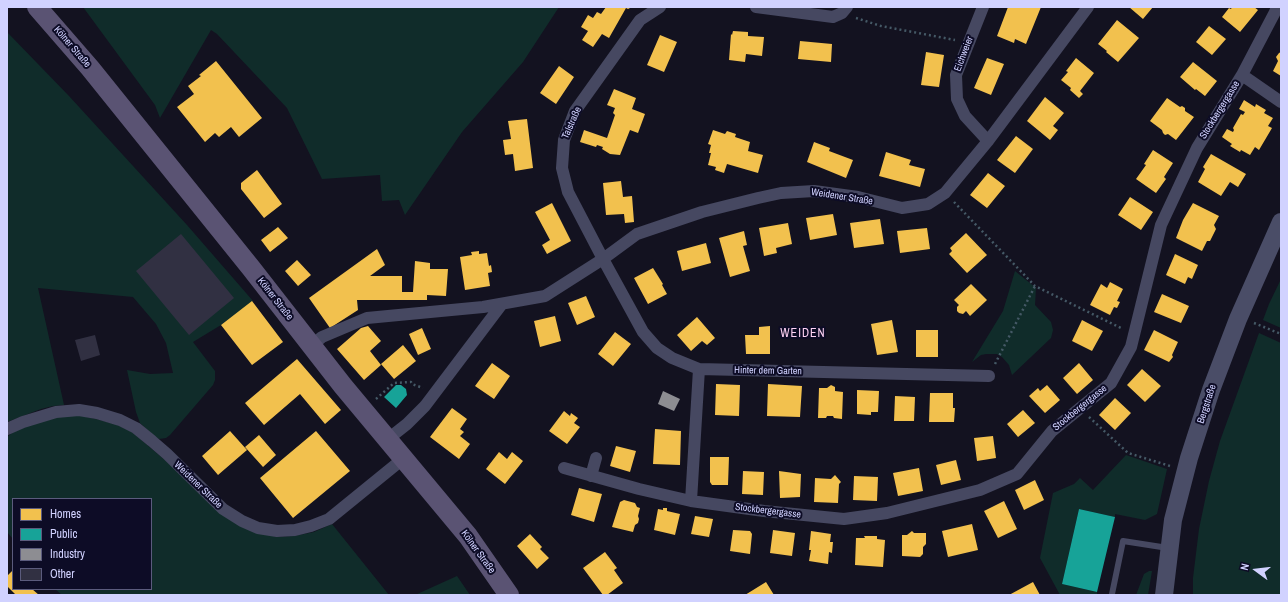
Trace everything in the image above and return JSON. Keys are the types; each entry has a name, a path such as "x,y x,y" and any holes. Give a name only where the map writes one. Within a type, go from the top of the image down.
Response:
{"main road":[{"name":"Kölner Straße","path":"37,7 90,68 251,268 342,386 364,410 468,536 509,595"},
{"name":"Bergstraße","path":"1164,595 1174,520 1179,494 1189,458 1211,390 1238,319 1281,222"}],"street":[{"name":"Talstraße","path":"603,259 568,192 562,168 564,140 575,112 640,20 660,7"},
{"path":"756,7 833,16 844,10"},
{"name":"Eichweier","path":"982,7 956,75 957,99 965,116 988,140"},
{"name":"Weidener Straße","path":"311,346 322,337 367,318 502,304 545,296 603,259 637,234 702,212 758,198 781,193 814,191 858,198 902,208 928,204 945,193 988,140 1088,7"},
{"name":"Stockbergergasse","path":"564,468 639,489 691,501 844,520 888,513 980,490 1017,474 1052,431 1111,383 1131,347 1161,225 1197,148 1242,75 1277,7"},
{"name":"Stockbergergasse","path":"1242,75 1281,102"},
{"name":"Hinter dem Garten","path":"603,259 643,332 657,348 672,358 699,369 989,376"},
{"path":"388,439 411,419 436,392 502,304"},
{"path":"691,501 699,369"},
{"name":"Weidener Straße","path":"7,429 23,422 56,412 78,410 97,413 120,420 136,428 162,449 224,509 242,521 258,528 277,531 295,530 329,519 404,458"},
{"path":"591,476 596,458"}],"lane":[{"path":"1112,594 1123,541 1170,549"}],"path":[{"path":"844,10 881,26 969,42"},
{"path":"945,193 1035,286 1134,334"},
{"path":"989,376 1035,286"},
{"path":"1256,316 1253,323 1281,334"},
{"path":"364,410 394,383 411,382"},
{"path":"1080,409 1128,453 1170,466"}],"green space":[{"path":"83,7 559,7 523,62 462,132 405,215 399,200 382,201 380,175 322,179 287,108 217,34 211,30 160,118 155,105"},
{"path":"7,32 69,96 187,225 253,301 221,325 193,342 215,371 215,380 213,385 166,438 159,439 154,436 140,423 136,412 127,370 150,374 173,373 166,343 156,324 133,297 38,288 64,405 41,409 7,422"},
{"path":"1015,271 1036,288 1035,305 1051,322 1053,330 1051,338 1012,375 1009,365 997,354 981,355 972,362 1003,311"},
{"path":"1281,279 1281,328 1263,320"},
{"path":"1259,333 1281,343 1281,595 1193,595 1193,578 1199,529 1209,481 1220,441"},
{"path":"77,415 115,424 132,432 165,460 221,514 276,537 294,536 314,532 332,524 389,595 62,595 56,590 152,590 152,498 12,498 12,538 7,532 7,437 13,432 27,426 58,417"},
{"path":"1126,455 1167,469 1157,514 1145,520 1115,514 1115,517 1079,509 1062,584 1097,592 1097,595 1060,595 1040,558 1053,493 1074,484 1080,478 1093,490"},
{"path":"1152,571 1148,595 1136,595 1144,574"},
{"path":"457,576 470,595 415,595"}],"building: Homes":[{"path":"606,7 632,7 628,9 626,8 609,38 602,34 593,47 582,40 588,31 581,27 588,15 593,18 597,12 601,14"},
{"path":"1008,7 1041,7 1026,44 1015,39 1014,43 997,36"},
{"path":"1129,7 1153,7 1143,19"},
{"path":"1232,7 1254,7 1258,10 1240,32 1222,17 1229,8 1231,9"},
{"path":"1117,20 1139,38 1118,62 1098,44"},
{"path":"1209,26 1226,39 1212,55 1196,42"},
{"path":"733,31 748,32 748,36 764,37 762,56 746,54 745,62 729,60 731,34 732,35"},
{"path":"660,35 677,42 664,72 647,65"},
{"path":"800,41 832,44 831,62 798,59"},
{"path":"926,52 944,55 939,87 921,85"},
{"path":"1281,52 1281,76 1273,71 1278,61 1276,57"},
{"path":"987,58 1004,64 991,95 974,88"},
{"path":"1076,58 1094,73 1080,91 1083,94 1079,98 1070,90 1071,88 1061,80 1068,72 1066,71"},
{"path":"216,61 262,118 239,137 231,127 219,137 215,133 205,142 177,107 194,94 188,86"},
{"path":"1193,62 1217,81 1205,96 1196,89 1195,90 1180,77"},
{"path":"559,66 574,77 556,104 540,93"},
{"path":"614,89 636,98 632,109 645,114 638,133 630,130 620,155 610,154 602,149 603,147 597,145 596,147 580,142 584,130 607,138 615,115 613,113 615,108 607,105"},
{"path":"1045,97 1064,113 1053,126 1058,130 1050,140 1027,121"},
{"path":"1167,98 1180,107 1182,106 1185,108 1185,111 1194,117 1176,140 1168,134 1165,135 1162,130 1150,121"},
{"path":"1244,100 1255,107 1256,104 1266,110 1264,113 1273,118 1268,126 1272,128 1259,150 1255,147 1250,155 1241,150 1240,152 1230,146 1232,144 1222,137 1227,129 1233,132 1233,128 1241,114 1243,115 1245,112 1239,109"},
{"path":"527,119 533,168 515,171 513,154 505,155 503,140 511,139 508,121"},
{"path":"713,130 725,134 727,131 736,134 735,137 750,142 748,151 763,155 758,173 727,164 724,173 715,170 716,167 708,165 711,145 708,144"},
{"path":"1016,136 1033,149 1015,173 997,160"},
{"path":"814,142 830,148 829,151 853,160 846,178 807,162"},
{"path":"1153,150 1173,163 1164,177 1166,179 1156,193 1136,179 1146,165 1144,164"},
{"path":"886,152 911,160 909,165 925,169 920,187 879,176"},
{"path":"1211,154 1246,174 1238,187 1230,182 1221,196 1198,182 1205,169 1203,167"},
{"path":"257,170 282,204 264,218 241,189 241,183"},
{"path":"988,173 1005,186 987,208 970,195"},
{"path":"621,181 623,197 632,196 634,222 625,223 624,214 606,215 603,183"},
{"path":"1130,197 1153,212 1141,230 1118,215"},
{"path":"552,203 571,241 547,254 542,245 550,240 535,212"},
{"path":"1193,203 1219,216 1214,225 1216,229 1210,241 1207,241 1202,251 1176,238 1183,220"},
{"path":"833,214 837,235 810,240 806,218"},
{"path":"880,219 884,244 854,248 850,223"},
{"path":"788,223 792,244 776,248 777,253 764,256 759,228"},
{"path":"278,227 288,238 270,252 261,240"},
{"path":"927,228 930,249 900,253 897,231"},
{"path":"744,231 747,245 743,246 750,271 730,277 719,238"},
{"path":"966,233 987,255 967,273 949,254 952,251 950,248"},
{"path":"706,243 711,263 682,271 677,251"},
{"path":"377,249 385,265 370,276 402,276 402,292 413,292 415,261 430,263 430,269 448,269 446,296 427,295 427,300 357,300 358,310 330,328 309,298"},
{"path":"479,251 479,254 487,253 489,266 491,265 492,272 488,273 490,286 465,290 460,257 472,255 471,252"},
{"path":"1175,254 1198,265 1192,279 1188,277 1185,284 1166,275"},
{"path":"297,260 311,275 298,286 285,271"},
{"path":"653,268 663,284 662,285 667,294 648,304 634,278"},
{"path":"1110,282 1123,289 1117,301 1120,302 1117,308 1114,307 1110,315 1090,305 1101,284 1107,288"},
{"path":"971,284 987,300 970,316 966,311 963,314 957,311 957,307 959,305 954,300"},
{"path":"1162,294 1189,306 1181,323 1154,312"},
{"path":"586,296 595,317 577,325 568,303"},
{"path":"252,301 283,342 252,365 221,325"},
{"path":"555,316 561,341 540,347 534,321"},
{"path":"697,317 715,338 707,345 702,341 691,351 677,335"},
{"path":"892,320 898,352 877,355 871,324"},
{"path":"1082,320 1103,331 1092,351 1072,341"},
{"path":"368,326 381,341 370,351 381,365 364,380 337,349 361,328"},
{"path":"770,326 770,354 746,354 745,335 759,335 759,327"},
{"path":"422,328 431,349 418,355 409,334"},
{"path":"916,330 938,330 938,357 916,357"},
{"path":"1154,330 1178,342 1172,355 1173,357 1169,362 1144,350"},
{"path":"615,332 631,344 613,366 598,354"},
{"path":"403,345 416,361 394,379 381,364"},
{"path":"297,359 341,410 325,424 300,394 264,425 245,403"},
{"path":"492,363 510,376 494,399 475,386"},
{"path":"1079,363 1093,380 1077,394 1063,378"},
{"path":"1142,369 1161,386 1145,402 1127,385"},
{"path":"716,384 740,385 739,416 715,415"},
{"path":"768,384 802,386 800,417 767,416"},
{"path":"831,385 835,387 835,391 843,392 842,419 834,418 833,416 818,418 819,388 827,388"},
{"path":"1047,385 1060,400 1045,413 1029,396 1038,388 1040,391"},
{"path":"857,390 879,391 878,412 871,412 871,415 857,414"},
{"path":"930,393 953,393 953,408 955,408 954,422 929,422"},
{"path":"895,396 915,397 914,421 894,421"},
{"path":"1115,398 1131,413 1115,430 1099,415"},
{"path":"452,408 467,419 460,429 464,432 460,436 470,444 459,459 430,437"},
{"path":"1023,410 1035,423 1018,437 1007,424"},
{"path":"564,411 570,416 571,413 578,418 574,423 580,427 567,444 549,431"},
{"path":"655,429 681,431 680,465 653,464"},
{"path":"230,431 247,450 218,475 202,456"},
{"path":"316,431 350,471 293,518 260,478"},
{"path":"259,435 276,455 263,467 245,447"},
{"path":"993,436 996,458 977,461 974,438"},
{"path":"616,446 636,451 630,472 610,466"},
{"path":"499,452 507,459 512,452 523,461 505,484 486,469"},
{"path":"710,457 729,457 728,485 712,485 710,482"},
{"path":"956,460 961,480 941,485 936,465"},
{"path":"919,468 923,491 898,496 893,473"},
{"path":"743,471 764,472 763,495 742,494"},
{"path":"779,471 801,474 800,497 780,498"},
{"path":"835,475 841,482 839,484 838,503 814,502 815,478 831,479"},
{"path":"854,476 878,477 877,501 853,500"},
{"path":"1035,480 1044,500 1024,510 1015,490"},
{"path":"579,488 602,494 594,522 571,515"},
{"path":"624,500 635,503 637,507 640,508 638,523 635,525 633,532 612,527 620,502"},
{"path":"1004,501 1017,529 998,538 984,511"},
{"path":"663,508 667,508 667,511 680,514 675,535 654,530 658,509 663,510"},
{"path":"695,516 713,519 709,537 691,534"},
{"path":"972,524 978,550 948,557 942,531"},
{"path":"733,530 750,531 752,534 750,554 730,551"},
{"path":"773,530 795,533 792,556 770,553"},
{"path":"811,531 831,534 830,542 833,542 832,553 829,552 828,564 809,561 811,550 809,550"},
{"path":"912,531 914,533 926,533 926,544 923,547 923,554 920,557 902,556 902,535 907,535"},
{"path":"530,534 542,547 540,549 549,558 537,569 517,546"},
{"path":"864,536 877,536 877,539 885,540 883,567 855,565 856,538 865,538"},
{"path":"605,552 617,568 614,570 623,583 607,595 603,595 583,568"},
{"path":"12,571 12,590 33,590 39,595 16,595 7,586 7,576"},
{"path":"766,582 774,595 745,595"},
{"path":"1033,582 1040,595 1009,595"}],"building: Public":[{"path":"396,385 401,385 406,389 407,395 396,408 384,397"},
{"path":"1079,509 1115,517 1097,592 1062,584"}],"building: Industry":[{"path":"663,391 680,399 674,411 658,404"}],"building: Other":[{"path":"181,234 234,298 189,335 136,271"},
{"path":"95,335 100,355 81,361 75,340"}],"district":[{"name":"WEIDEN","path":"803,334"}]}
